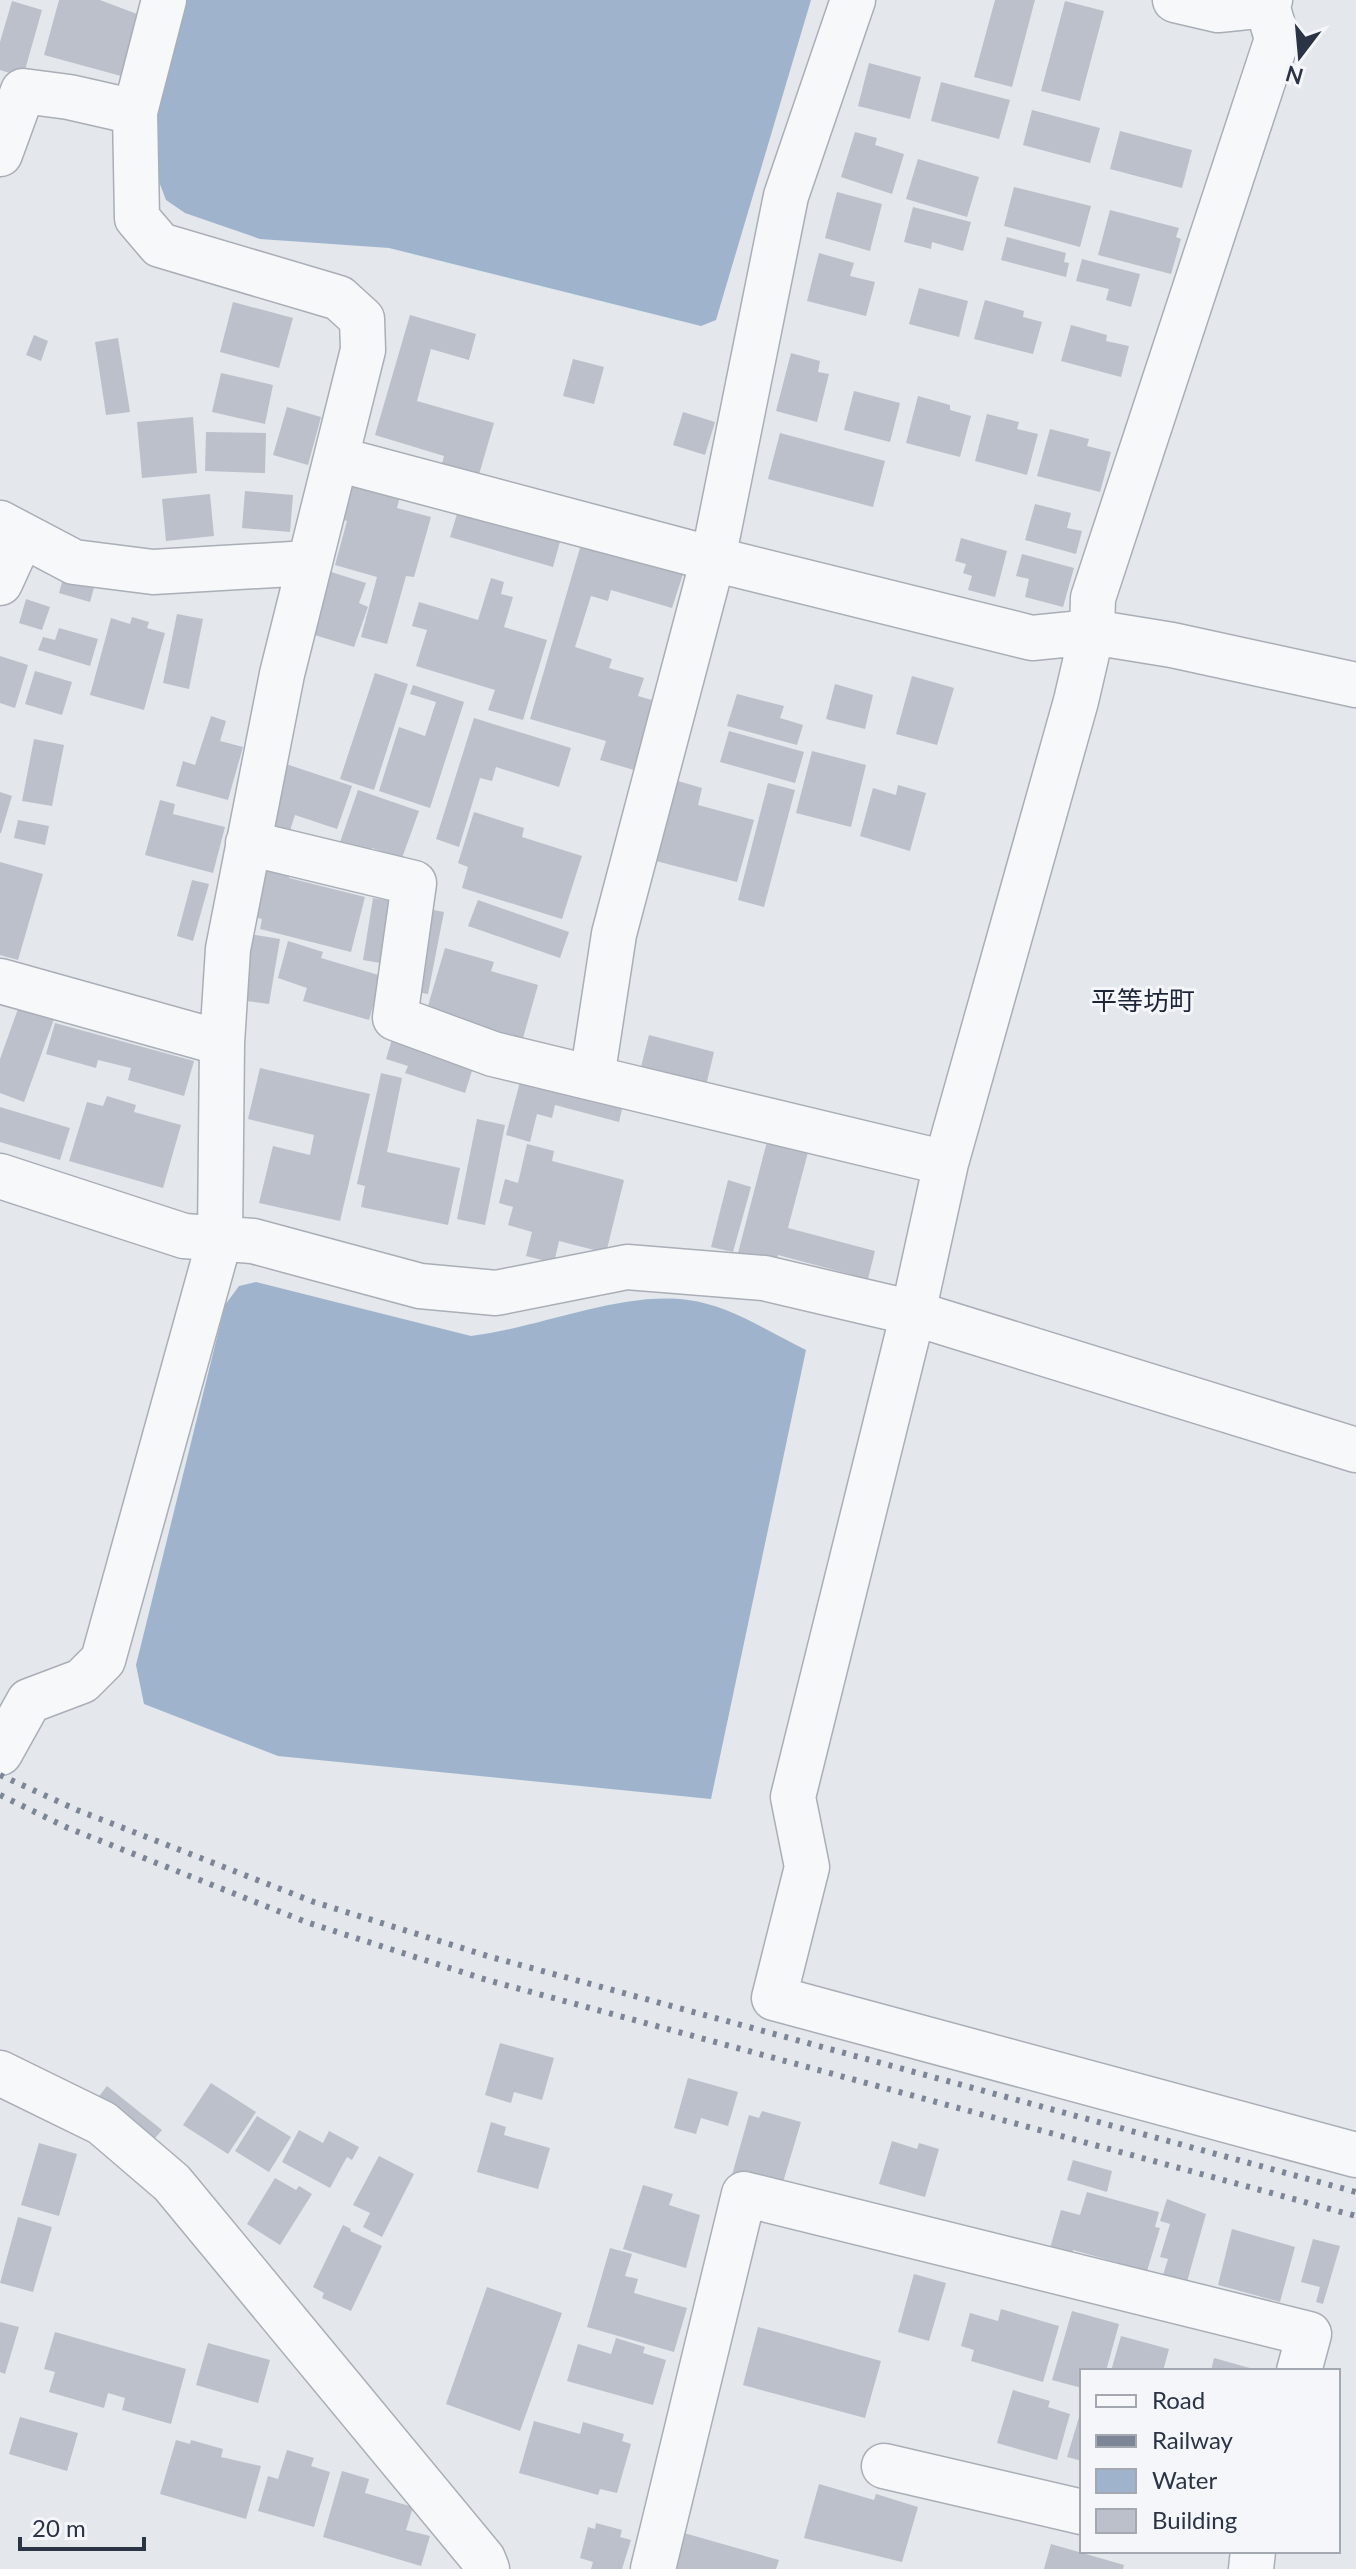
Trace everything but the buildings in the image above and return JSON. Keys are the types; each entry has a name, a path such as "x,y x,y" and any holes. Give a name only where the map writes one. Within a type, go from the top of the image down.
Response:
{"street":[{"path":"0,1753 29,1701 82,1681 103,1660 220,1238 222,1043 228,949 282,674 363,350 362,319 339,298 160,245 137,218 135,112 164,0"},
{"path":"592,1078 614,934 713,559 786,196 853,0"},
{"path":"1175,0 1218,10 1268,2 1277,39 1093,598 1092,632 1076,701 946,1163 913,1313 793,1797 807,1867 774,1998 1356,2155"},
{"path":"0,154 23,91 69,97 135,112"},
{"path":"337,459 713,559 1032,638 1092,632 1172,645 1356,685"},
{"path":"0,583 11,529 74,562 153,572 309,563"},
{"path":"248,843 414,883 395,1018 493,1054 946,1163"},
{"path":"0,981 222,1043"},
{"path":"0,1176 184,1236 253,1241 420,1286 496,1293 627,1267 764,1278 913,1313 1356,1450"},
{"path":"0,2073 102,2123 172,2183 483,2559 487,2569"},
{"path":"653,2569 744,2194 1309,2334 1300,2369"},
{"path":"884,2466 1080,2512"}],"water":[{"path":"185,0 811,0 716,320 701,326 389,248 260,239 185,213 166,200 153,166 153,136"},
{"path":"256,1282 471,1336 608,1305 662,1299 688,1300 734,1313 806,1350 711,1799 278,1756 144,1704 136,1665 225,1305 239,1286"}],"railway":[{"path":"0,1775 77,1810 314,1902 491,1957 1356,2192"},
{"path":"0,1795 68,1828 306,1922 487,1980 1356,2216"}],"district":[{"name":"平等坊町","path":"1143,1001"}]}
